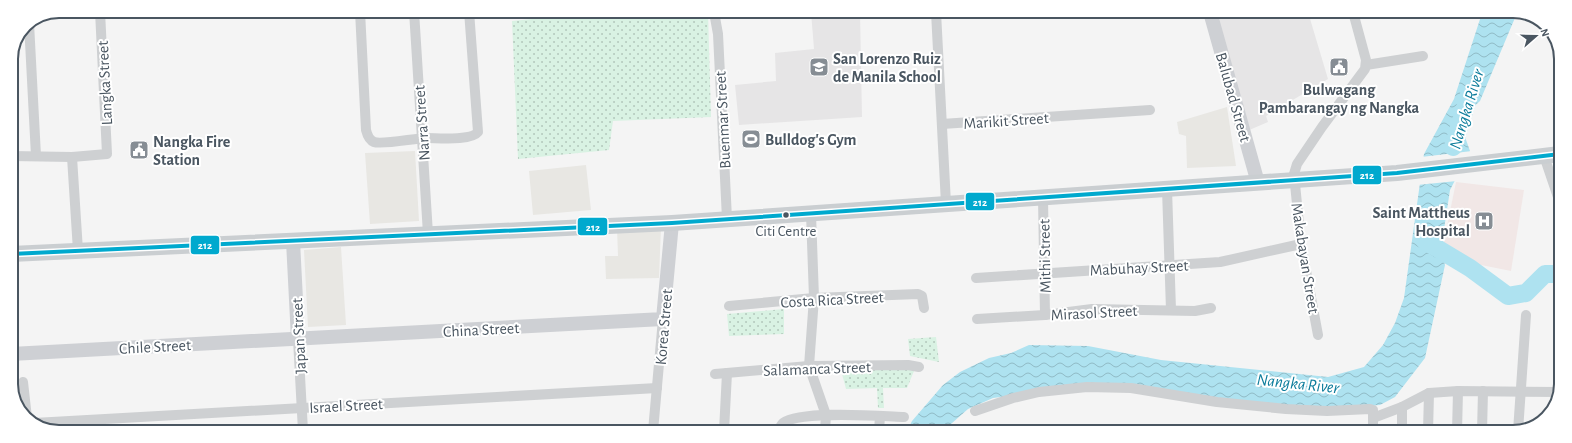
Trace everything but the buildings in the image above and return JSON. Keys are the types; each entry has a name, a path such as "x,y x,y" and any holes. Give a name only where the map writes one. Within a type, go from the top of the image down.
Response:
{"main road":[{"path":"18,254 672,223 1403,172 1475,165 1554,155"}],"street":[{"name":"Langka Street","path":"72,157 107,154 100,18"},
{"path":"360,18 366,130 369,138 376,142 422,138 468,138 475,135 478,127 470,18"},
{"name":"Narra Street","path":"414,18 428,234"},
{"name":"Buenmar Street","path":"717,18 727,219"},
{"path":"936,18 942,124"},
{"name":"Balubad Street","path":"1212,18 1258,183"},
{"path":"1354,18 1366,65 1423,56"},
{"path":"29,31 36,156"},
{"name":"Makabayan Street","path":"1318,335 1301,244 1295,180 1297,164 1362,73 1366,65"},
{"name":"Marikit Street","path":"946,204 942,124 1150,110"},
{"path":"18,156 72,157 78,250"},
{"path":"1544,156 1554,185"},
{"path":"1167,189 1171,310"},
{"name":"Mithi Street","path":"1043,198 1045,315"},
{"path":"811,214 814,298 809,366 826,415 825,425"},
{"name":"Korea Street","path":"654,425 672,223"},
{"name":"Japan Street","path":"292,241 303,425"},
{"name":"Mabuhay Street","path":"976,278 1220,262 1301,244"},
{"name":"Costa Rica Street","path":"729,306 814,298 918,294 922,296 924,308"},
{"name":"Mirasol Street","path":"977,319 1045,315 1092,309 1195,311 1211,308"},
{"path":"1518,424 1526,315"},
{"name":"China Street","path":"298,339 663,319"},
{"name":"Chile Street","path":"18,354 298,339"},
{"name":"Salamanca Street","path":"715,374 809,366 908,365 919,368"},
{"path":"724,425 727,373"},
{"path":"23,382 26,409"},
{"path":"975,411 1013,398 1039,392 1088,387 1123,387 1217,402 1286,409 1327,411 1367,408 1373,410 1374,425"},
{"name":"Israel Street","path":"44,422 657,388"},
{"path":"1374,418 1402,407 1429,393 1458,391 1554,391"},
{"path":"1457,425 1458,391"},
{"path":"1482,425 1483,391"},
{"path":"1428,425 1429,393"},
{"path":"1402,407 1402,425"},
{"path":"782,425 794,419 826,415 904,417"},
{"path":"879,425 880,416"}],"shaded area":[{"name":"San Lorenzo Ruiz de Manila School","path":"811,18 860,18 862,117 739,125 735,85 776,81 775,53 814,49"},
{"path":"1218,18 1310,18 1328,79 1266,116 1268,122 1247,131"},
{"path":"1227,107 1236,166 1187,168 1186,136 1179,134 1177,122"},
{"path":"415,151 419,221 370,224 365,153"},
{"path":"586,165 591,210 533,215 529,171"},
{"name":"Saint Mattheus Hospital","path":"1456,182 1524,190 1511,271 1451,259 1442,251"},
{"path":"661,227 659,278 606,279 605,256 618,256 617,228"},
{"path":"341,247 346,325 308,327 304,250"}],"green space":[{"path":"542,18 708,18 711,117 613,121 609,150 518,159 512,21"},
{"path":"784,309 784,334 729,336 727,314"},
{"path":"936,337 939,362 910,356 908,339"},
{"path":"907,368 914,371 907,388 883,388 884,408 878,408 877,388 846,389 841,370"}],"water":[{"path":"1480,18 1515,18 1480,101 1459,120 1470,151 1450,190 1441,249 1445,265 1425,358 1395,397 1380,405 1328,409 1245,408 1109,383 993,398 968,409 950,425 910,425 943,385 960,372 989,358 1011,353 1029,345 1088,346 1161,360 1328,377 1364,367 1383,345 1395,323 1404,298 1424,154 1454,99"}],"pier":[{"path":"1472,151 1457,181 1417,185 1421,157"}],"waterway":[{"name":"Nangka River","path":"1453,147 1469,95"},
{"path":"1425,241 1470,268 1508,296 1526,293 1545,274 1554,274"}],"transit line":[{"name":"212","path":"18,254 672,223 1397,173 1554,155"}],"place":[{"name":"San Lorenzo Ruiz de Manila School","path":"819,67"},
{"name":"Bulwagang Pambarangay ng Nangka","path":"1339,67"},
{"name":"Bulldog's Gym","path":"751,139"},
{"name":"Nangka Fire Station","path":"139,150"},
{"name":"Citi Centre","path":"786,215"},
{"name":"Saint Mattheus Hospital","path":"1484,221"}]}
